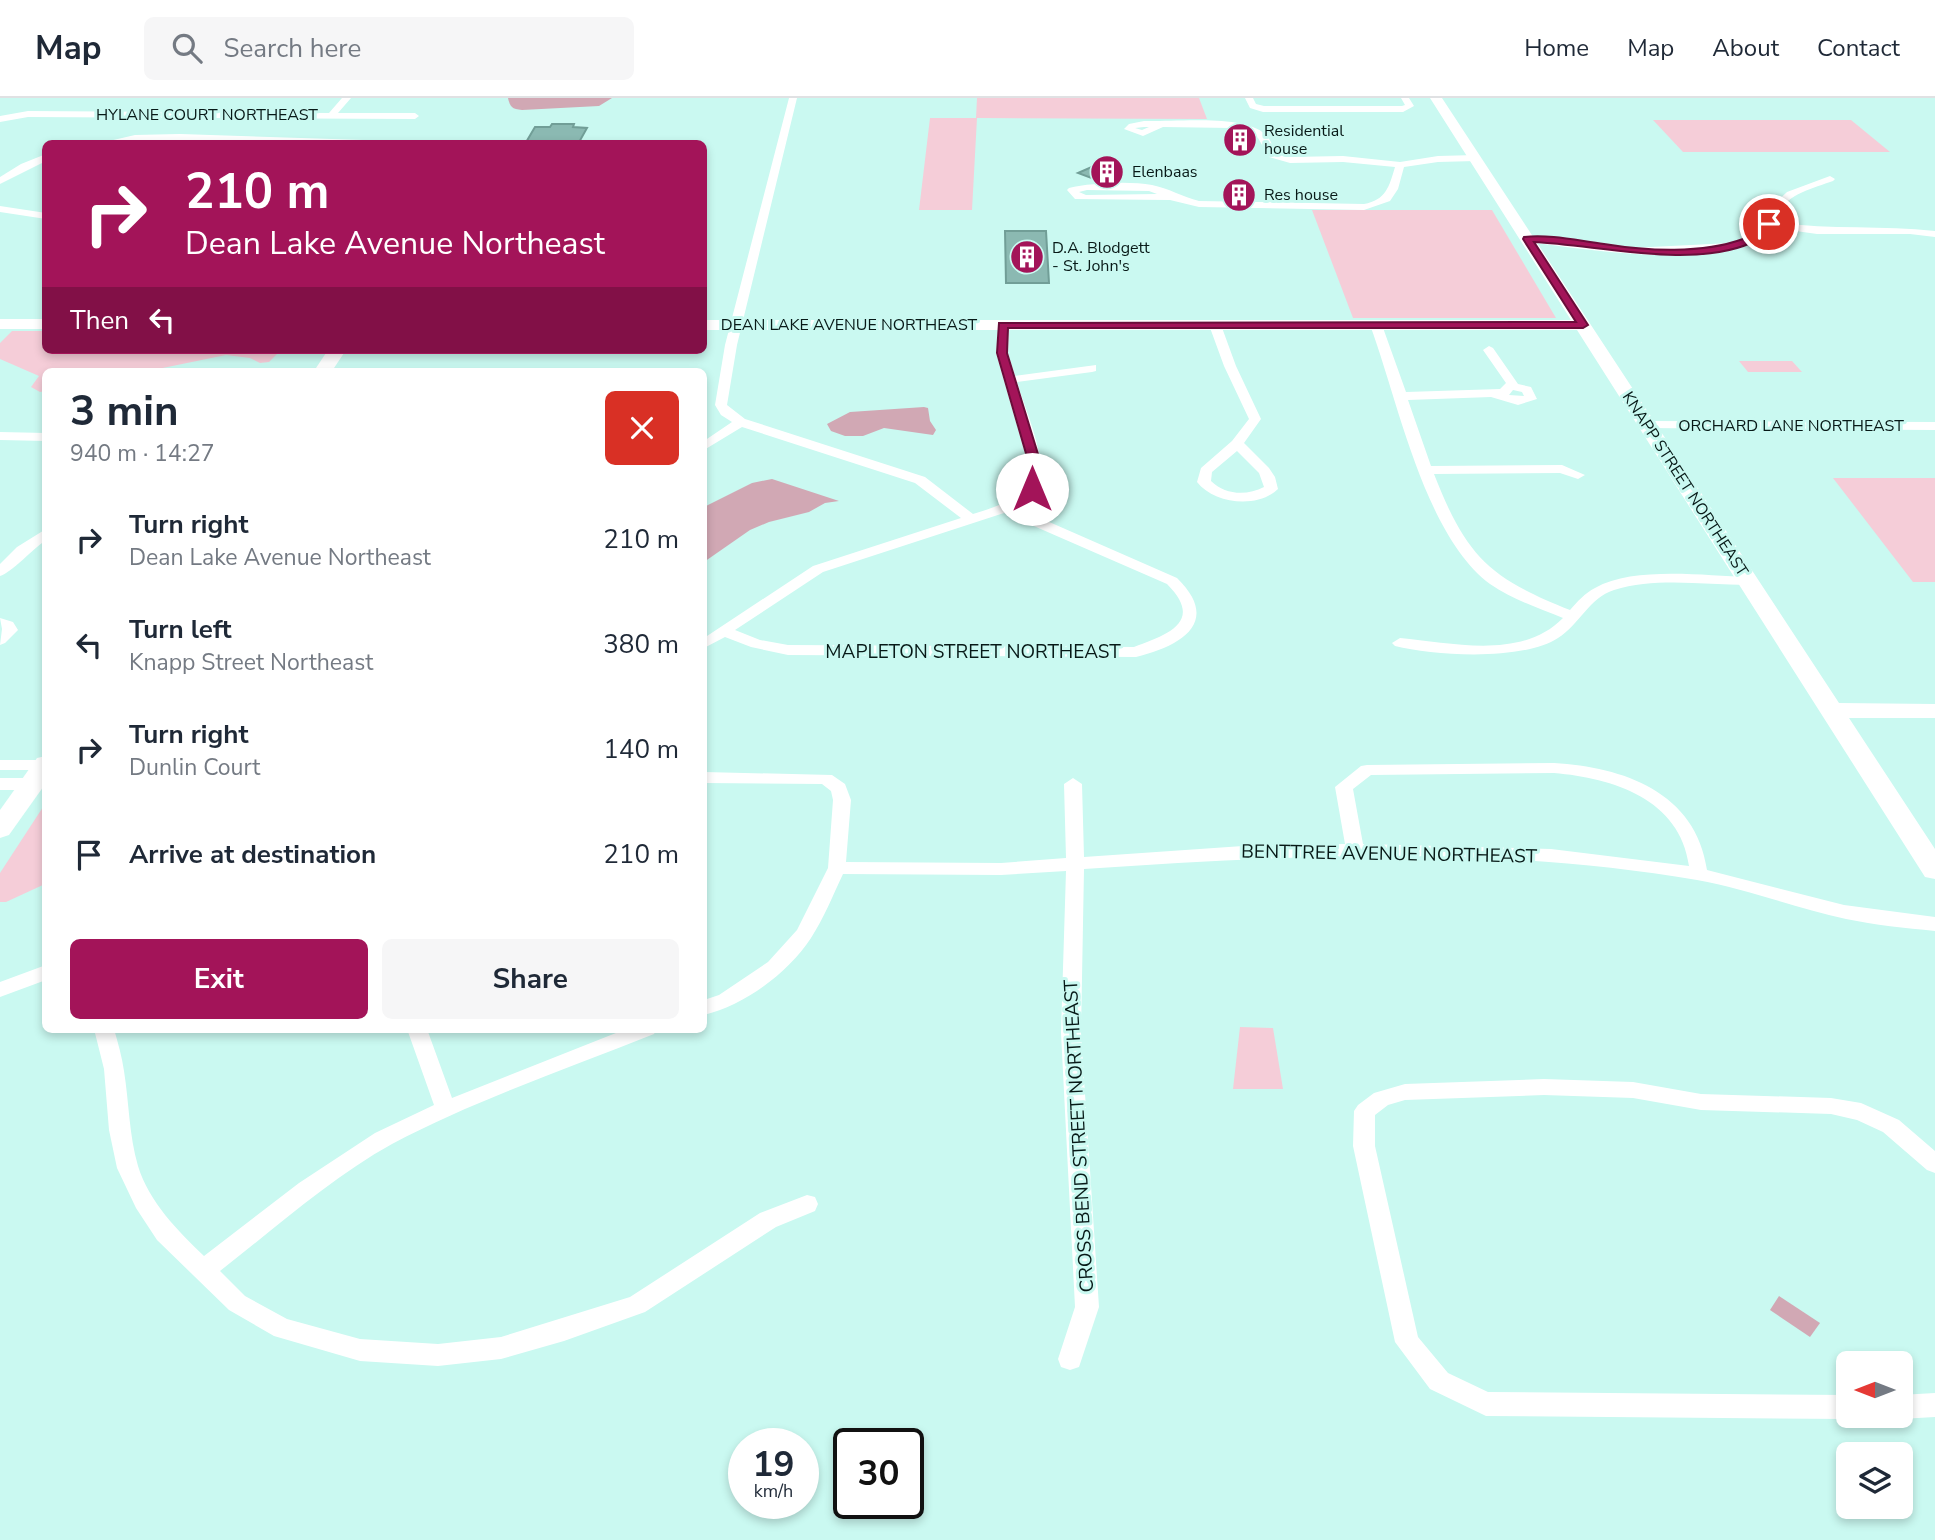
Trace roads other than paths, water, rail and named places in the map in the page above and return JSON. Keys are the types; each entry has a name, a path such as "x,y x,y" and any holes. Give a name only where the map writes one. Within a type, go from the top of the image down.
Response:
{"main road":[{"name":"KNAPP STREET NORTHEAST","path":"1436,98 1935,870"},
{"path":"0,324 42,324"},
{"name":"DEAN LAKE AVENUE NORTHEAST","path":"707,326 1583,325"},
{"path":"1832,710 1935,711"},
{"path":"0,828 40,771"}],"street":[{"path":"331,116 347,98"},
{"path":"793,98 737,325 721,405 725,412 741,422 920,480 970,518"},
{"path":"1249,98 1252,106 1261,109 1403,109 1410,106 1405,98"},
{"name":"HYLANE COURT NORTHEAST","path":"0,119 28,114 415,116"},
{"path":"1160,125 1224,124 1247,128 1262,136 1272,155 1290,160 1292,166 1304,170 1399,169 1418,173 1448,163 1478,161"},
{"path":"134,140 159,137 239,140"},
{"path":"0,181 42,159"},
{"path":"1172,197 1086,198 1078,197 1072,190 1087,187 1151,188 1199,204 1364,207 1382,203 1390,198 1399,169"},
{"path":"1528,239 1631,251 1718,248 1749,241 1769,224 1771,211 1782,199 1830,178"},
{"path":"0,209 42,215"},
{"path":"1769,224 1817,232 1910,231 1935,234"},
{"path":"707,642 818,569 1006,508 1032,489 1035,464 1002,353 1003,325"},
{"path":"1215,325 1230,366 1255,419 1237,444 1206,471 1204,482 1210,491 1224,496 1265,494 1271,489 1272,483 1237,444"},
{"path":"1376,325 1403,396 1426,470 1456,532 1485,572 1517,593 1572,616"},
{"path":"1403,396 1496,396 1518,401 1531,399 1527,390 1512,386 1489,350"},
{"path":"1009,380 1092,368"},
{"path":"1496,396 1504,394 1512,386"},
{"path":"707,444 741,422"},
{"name":"ORCHARD LANE NORTHEAST","path":"1647,425 1935,426"},
{"path":"0,436 42,438"},
{"path":"1426,470 1562,470 1578,475"},
{"name":"MAPLETON STREET NORTHEAST","path":"724,631 756,644 788,650 1136,652 1176,638 1186,625 1190,606 1186,595 1172,581 1006,508"},
{"path":"0,572 22,550 42,536"},
{"path":"1400,643 1481,648 1526,647 1552,636 1606,588 1641,580 1748,581"},
{"path":"0,623 8,625 10,630 0,640"},
{"path":"0,765 40,771"},
{"path":"1355,850 1343,787 1367,770 1573,770 1614,777 1637,786 1659,801 1679,821 1695,846 1699,874"},
{"path":"0,784 40,771"},
{"path":"707,777 826,779 839,788 842,800 837,868 804,934 775,967 726,1000 707,1007"},
{"name":"CROSS BEND STREET NORTHEAST","path":"1070,1359 1087,1307 1071,1032 1076,863 1073,784"},
{"name":"BENTTREE AVENUE NORTHEAST","path":"837,868 1001,869 1243,852 1355,850 1551,855 1699,874 1844,912 1935,924"},
{"path":"0,990 42,974"},
{"path":"105,1033 114,1069 128,1168 144,1201 165,1233 237,1303 282,1328 360,1350 438,1355 488,1350 564,1330 636,1305 768,1220 807,1204"},
{"path":"418,1033 446,1109"},
{"path":"202,1271 338,1168 383,1139 446,1109 637,1033"},
{"path":"1836,1407 1486,1404 1439,1381 1407,1342 1364,1146 1365,1111 1381,1099 1405,1092 1544,1087 1633,1090 1701,1102 1831,1106 1861,1112 1891,1126 1935,1164"},
{"path":"1913,1406 1935,1405"}],"place":[{"name":"Residential house","path":"1240,140"},
{"name":"Elenbaas","path":"1107,172"},
{"name":"Res house","path":"1239,195"},
{"name":"D.A. Blodgett - St. John's","path":"1027,257"}]}
